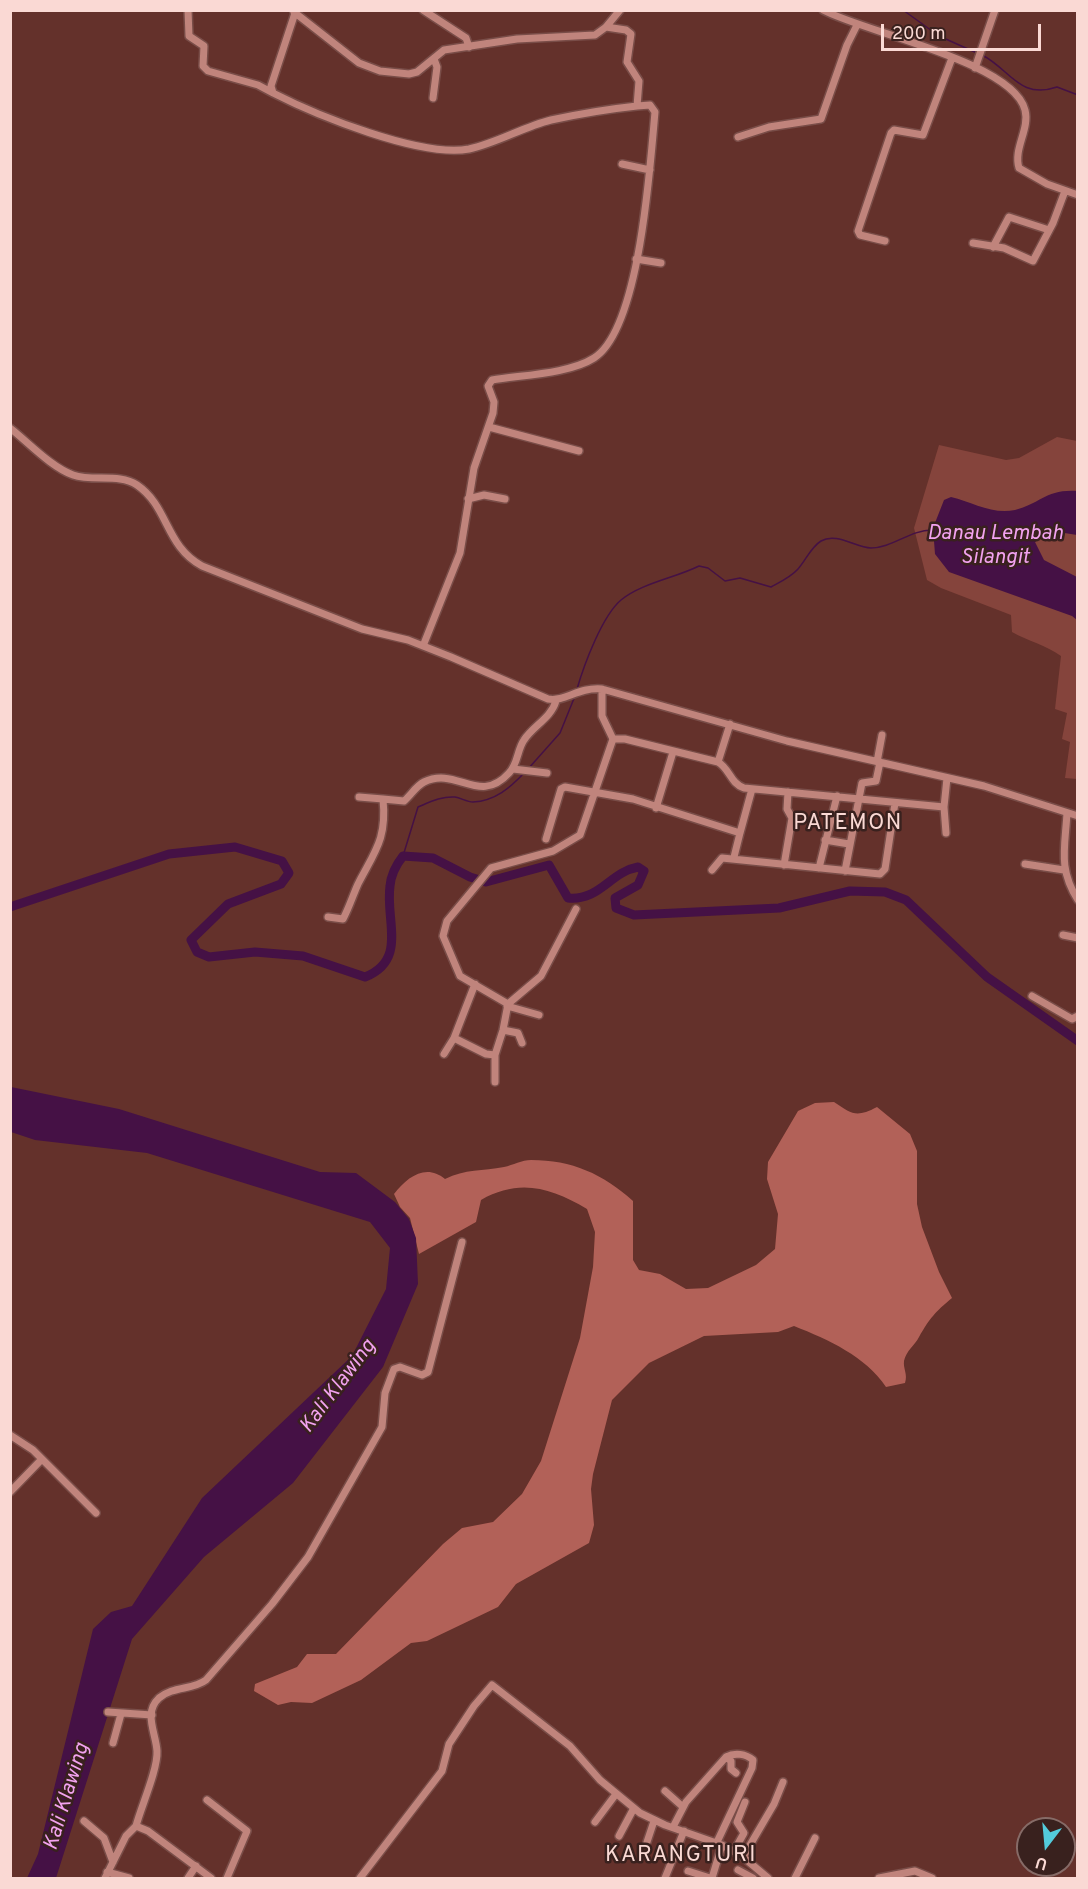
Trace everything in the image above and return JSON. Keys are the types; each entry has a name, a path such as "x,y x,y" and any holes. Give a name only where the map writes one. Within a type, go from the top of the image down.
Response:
{"street":[{"path":"188,10 189,36 204,46 203,66 208,72 258,86 305,110 368,132 425,147 447,150 477,147 550,120 637,106 650,105 655,109 650,170 636,259 627,304 610,344 592,359 569,368 492,380 488,386 494,402 489,427 474,468 457,564 423,646"},
{"path":"423,10 466,38 469,46"},
{"path":"273,93 271,86 293,12 368,68 409,74 417,72 444,50 517,39 590,36 606,27 620,10"},
{"path":"823,10 857,25 915,42 999,80 1020,99 1025,108 1018,158 1019,168 1047,184 1077,195"},
{"path":"975,68 995,10"},
{"path":"738,137 769,127 821,119 847,45 857,25"},
{"path":"606,27 626,30 631,34 627,62 639,81 637,106"},
{"path":"885,241 860,235 858,231 891,133 894,130 918,136 925,134 952,58"},
{"path":"433,98 438,67 434,59"},
{"path":"622,164 650,170"},
{"path":"973,243 1004,248 1033,261 1065,191"},
{"path":"993,247 1009,217 1049,230"},
{"path":"636,259 661,262"},
{"path":"489,427 579,451"},
{"path":"10,428 74,476 134,484 151,498 182,552 197,563 362,629 423,646 556,701"},
{"path":"468,499 484,495 505,499"},
{"path":"359,797 404,801 427,780 460,780 478,788 489,788 513,769 523,740 547,716 556,701 584,688 602,688 787,741 1005,792 1077,816"},
{"path":"539,1015 507,1005 458,973 442,936 447,921 491,868 527,860 578,838 613,739 602,716 602,688"},
{"path":"718,762 730,724"},
{"path":"845,871 862,783 876,781 882,735"},
{"path":"613,739 625,739 718,762 726,767 734,783 752,789 944,807"},
{"path":"656,808 672,752"},
{"path":"513,769 547,773"},
{"path":"946,833 944,807 947,778"},
{"path":"546,839 562,788 595,791 633,799 740,833"},
{"path":"734,857 752,789"},
{"path":"784,865 792,818 787,809 788,792"},
{"path":"819,868 837,796"},
{"path":"328,917 343,919 365,870 377,853 383,824 383,799"},
{"path":"712,870 722,858 734,857 784,865 883,872 895,803"},
{"path":"1067,813 1064,870 1066,882 1077,900"},
{"path":"825,840 849,844"},
{"path":"1025,864 1064,870"},
{"path":"495,1082 495,1055 504,1030 507,1005 541,976 576,909"},
{"path":"1064,934 1077,938"},
{"path":"444,1054 454,1038 475,984"},
{"path":"1032,996 1072,1019 1077,1016"},
{"path":"504,1030 518,1033 522,1043"},
{"path":"454,1038 478,1050 495,1055"},
{"path":"129,1878 106,1875 130,1831 136,1826 156,1759 152,1715 156,1702 166,1693 197,1685 206,1680 305,1562 382,1427 385,1393 394,1369 400,1367 422,1375 428,1372 462,1242"},
{"path":"10,1435 26,1444 96,1513"},
{"path":"10,1492 42,1459"},
{"path":"360,1878 442,1771 449,1744 474,1706 492,1685 570,1746 616,1794 634,1808 654,1821 720,1843 743,1857 766,1878"},
{"path":"108,1712 152,1715"},
{"path":"112,1743 121,1714"},
{"path":"673,1827 683,1807 726,1756 739,1754 753,1759 720,1843 711,1878 688,1871"},
{"path":"726,1756 731,1761 731,1769 736,1773"},
{"path":"743,1857 774,1804 783,1782"},
{"path":"665,1791 683,1807"},
{"path":"595,1821 616,1794"},
{"path":"207,1800 247,1830 227,1878"},
{"path":"734,1851 744,1833 736,1822 745,1802"},
{"path":"619,1836 634,1808"},
{"path":"84,1821 104,1838 113,1862"},
{"path":"647,1842 654,1821"},
{"path":"136,1826 148,1831 212,1878"},
{"path":"664,1878 684,1831"},
{"path":"795,1878 815,1838"},
{"path":"188,1878 196,1866"},
{"path":"738,1870 753,1878"},
{"path":"879,1878 915,1871 932,1878"}],"shaded area":[{"path":"1057,437 1077,441 1077,779 1065,778 1070,742 1062,739 1067,713 1055,709 1061,656 1012,632 1011,615 941,588 927,580 914,528 939,445 1006,460 1019,458"},
{"path":"834,1102 854,1113 864,1113 877,1107 910,1134 917,1151 917,1204 922,1227 939,1272 952,1298 933,1316 907,1354 904,1361 905,1383 886,1387 868,1366 845,1350 794,1326 778,1332 704,1336 649,1363 612,1400 593,1474 591,1489 594,1525 589,1543 516,1584 498,1607 427,1641 411,1643 361,1680 312,1703 291,1702 278,1705 254,1691 255,1684 297,1667 307,1654 336,1654 443,1544 462,1528 493,1522 522,1494 541,1461 580,1338 593,1267 595,1232 587,1209 548,1191 535,1188 509,1189 481,1200 476,1222 419,1254 410,1218 400,1207 394,1194 399,1188 417,1174 424,1172 438,1174 445,1179 460,1173 504,1167 528,1160 560,1163 586,1170 610,1183 633,1201 633,1260 639,1270 660,1274 686,1289 708,1288 756,1265 775,1249 778,1214 767,1179 768,1162 798,1111 815,1103"}],"water":[{"name":"Danau Lembah Silangit","path":"1077,491 1077,535 1052,531 1035,542 1044,560 1077,577 1077,620 1072,616 949,572 935,554 933,528 944,500 951,497 999,511 1007,511 1024,507 1058,492"},
{"name":"Kali Klawing","path":"11,1087 119,1109 320,1172 356,1173 395,1202 409,1219 416,1238 418,1284 383,1367 293,1483 204,1557 132,1639 56,1878 27,1878 38,1854 93,1629 111,1612 132,1606 202,1498 352,1356 386,1289 390,1248 370,1222 147,1153 35,1140 11,1132"}],"waterway":[{"path":"903,10 939,36 977,53"},
{"path":"982,55 1024,86 1044,90 1057,87 1078,95"},
{"path":"577,689 589,655 607,617 621,600 639,589 699,566 708,568 725,581 740,578 771,587 795,572 821,541 833,538 871,548 932,530"},
{"path":"528,769 560,733 575,696"},
{"path":"403,856 418,807 445,797 473,802 488,799 508,788 525,772"},
{"path":"10,907 169,854 235,847 282,861 289,873 281,884 228,904 191,940 197,952 209,957 255,952 303,956 365,977 378,970 390,950 392,938 389,899 391,882 394,870 403,856 433,858 470,877 486,882 549,865 568,898 588,895 620,874 638,867 644,871 638,885 615,898 616,908 634,915 779,908 850,891 885,892 906,900 987,977 1078,1041"}],"district":[{"name":"PATEMON","path":"848,825"},
{"name":"KARANGTURI","path":"681,1857"}]}
